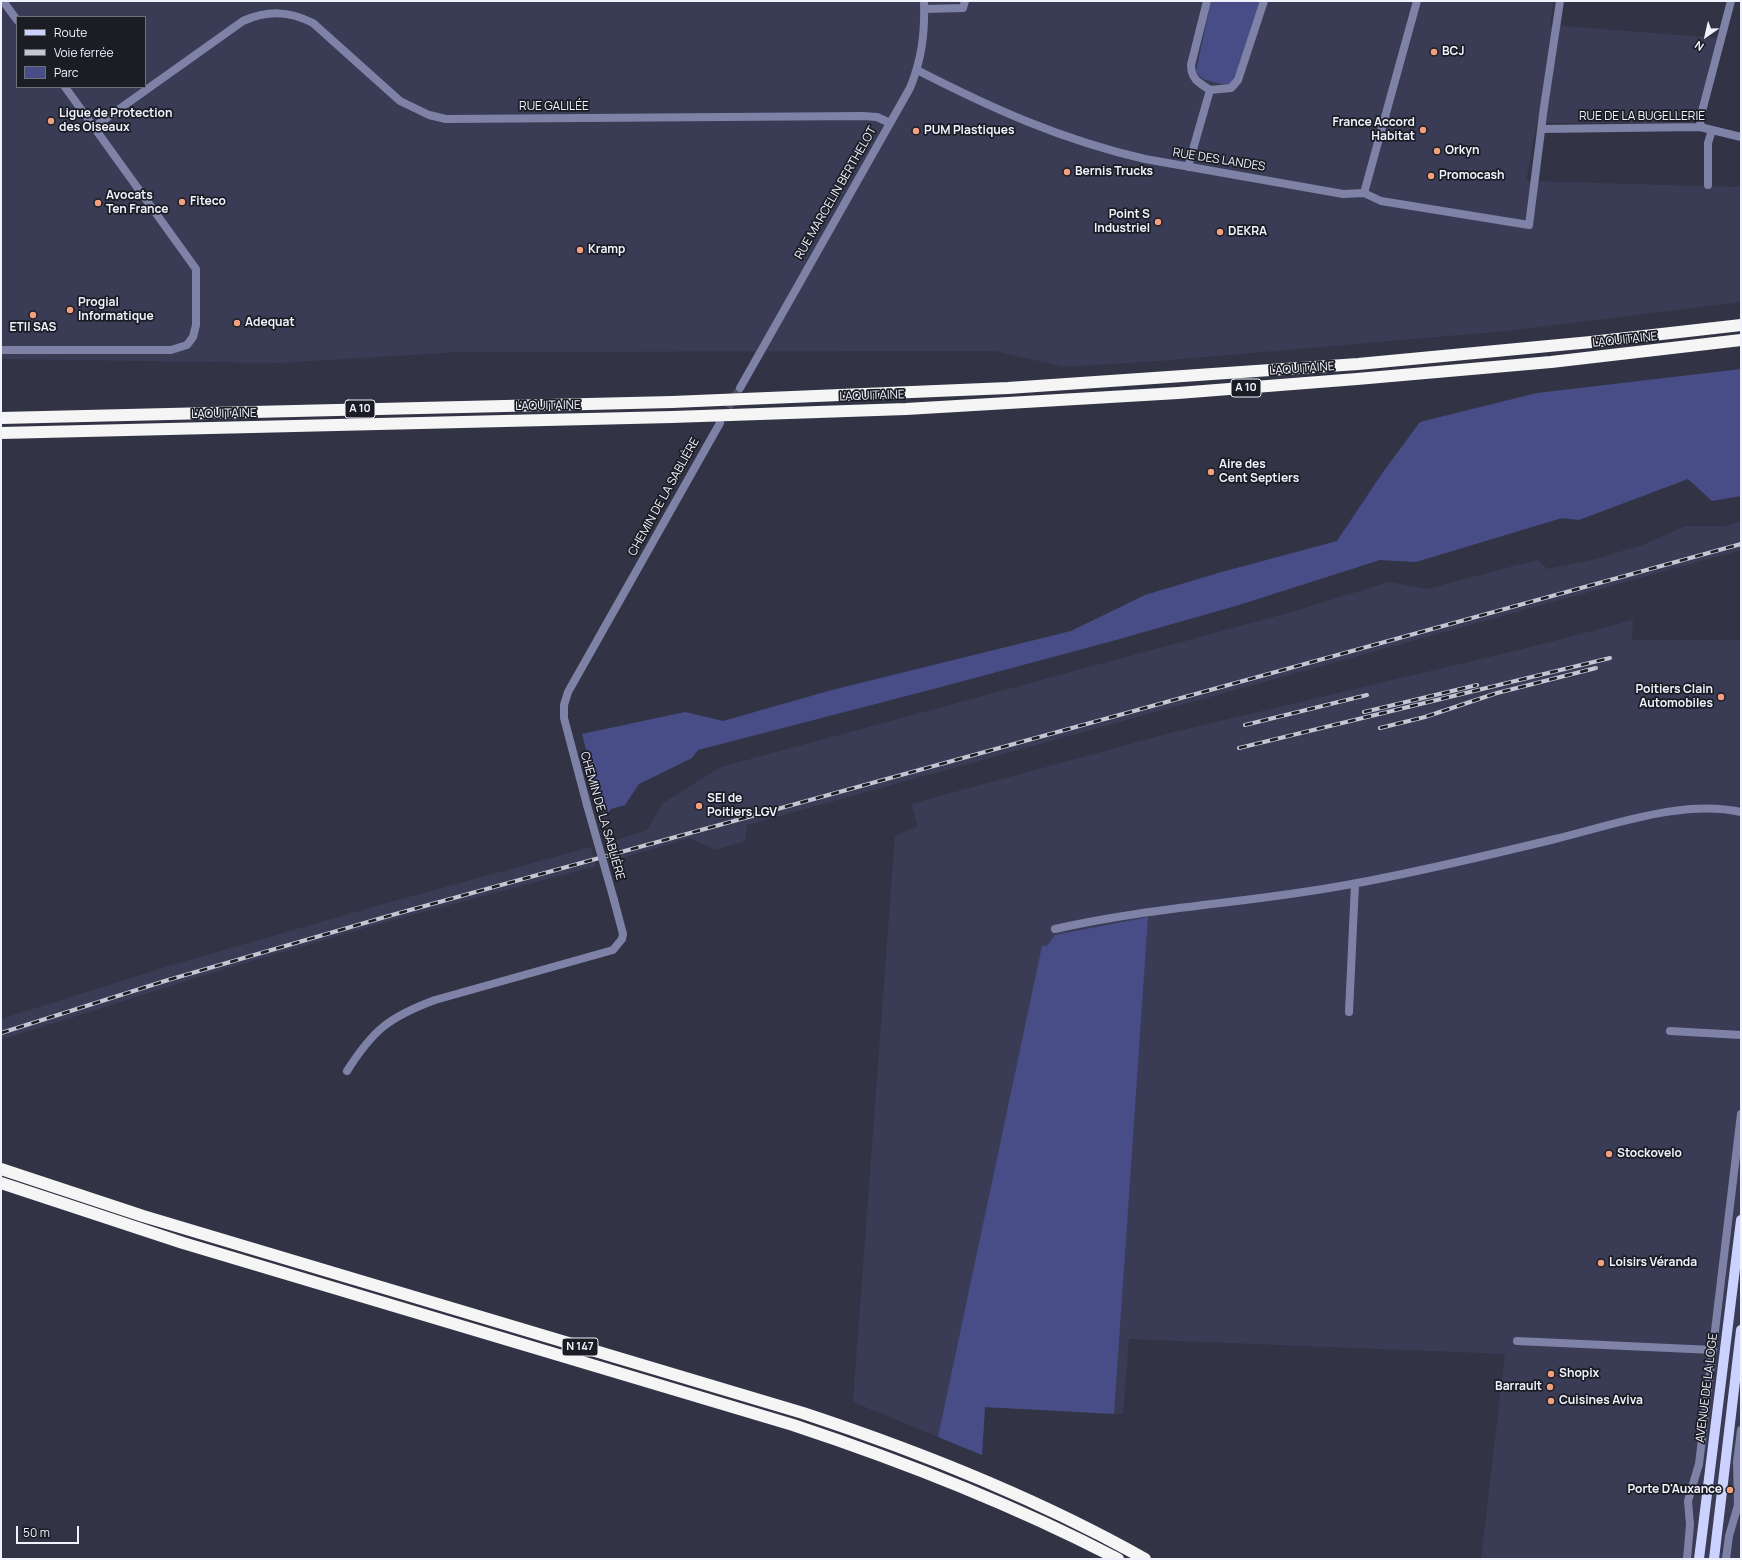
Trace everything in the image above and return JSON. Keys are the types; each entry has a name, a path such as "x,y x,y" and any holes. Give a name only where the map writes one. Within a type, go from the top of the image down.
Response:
{"highway":[{"name":"L'AQUITAINE","path":"1,418 680,401 1001,389 1365,363 1591,342 1741,325"},
{"name":"L'AQUITAINE","path":"1,433 906,410 1178,393 1343,380 1551,362 1741,340"},
{"name":"N 147","path":"1,1169 143,1216 872,1436 1004,1488 1145,1559"},
{"name":"N 147","path":"1,1183 183,1243 778,1420 862,1447 992,1499 1053,1526 1118,1559"}],"main road":[{"name":"AVENUE DE LA LOGE","path":"1699,1559 1741,1220"},
{"path":"1714,1559 1741,1330"}],"street":[{"path":"3,1 16,19"},
{"path":"924,5 963,8 965,1"},
{"path":"1206,1 1191,65 1191,73 1199,82 1210,90 1231,88 1238,80 1264,1"},
{"path":"1364,193 1417,1"},
{"path":"1541,129 1560,1"},
{"path":"1700,127 1701,115 1731,1"},
{"name":"RUE MARCELIN BERTHELOT","path":"740,388 890,123 917,70 923,45 924,5"},
{"name":"RUE GALILÉE","path":"94,128 217,38 254,16 274,12 288,14 314,23 400,101 428,115 446,119 863,116 877,117 890,123"},
{"name":"RUE DES LANDES","path":"917,70 983,103 1066,137 1126,155 1343,194 1364,193 1381,200 1529,225 1541,129"},
{"path":"1,350 171,350 187,345 193,337 196,326 196,269 66,88"},
{"path":"1188,167 1210,90"},
{"name":"RUE DE LA BUGELLERIE","path":"1541,129 1700,127 1741,136"},
{"path":"1708,185 1708,143 1712,130"},
{"name":"CHEMIN DE LA SABLIÈRE","path":"347,1071 374,1033 398,1015 435,1000 613,950 622,939 624,934 564,718 564,705 568,692 720,423"},
{"path":"1055,929 1141,912 1267,897 1354,884 1475,858 1664,812 1704,807 1741,812"},
{"path":"1349,1012 1354,884"},
{"path":"1670,1031 1741,1034"},
{"path":"1687,1559 1690,1525 1688,1501 1699,1464 1741,1114"},
{"path":"1517,1341 1713,1350"},
{"path":"1726,1559 1729,1536 1738,1505 1737,1462 1741,1430"}],"shaded area":[{"path":"1,1 1554,1 1550,25 1718,38 1694,123 1537,123 1526,181 1741,187 1741,302 1506,331 1159,361 1065,367 994,351 459,352 280,363 1,359"},
{"path":"1741,522 1741,550 747,825 745,841 715,850 690,838 616,860 611,842 647,830 663,803 721,767 1288,613 1389,582 1427,589 1537,560 1548,569 1596,559 1642,545 1686,526 1725,526"},
{"path":"1633,620 1632,640 1741,640 1741,1559 1481,1559 1505,1354 1129,1339 1123,1414 985,1407 982,1455 853,1402 895,836 918,826 911,804 1174,732 1523,649"},
{"path":"591,847 596,866 393,920 221,970 1,1040 1,1019 172,965 387,903"}],"green space":[{"path":"1211,1 1261,1 1236,76 1231,84 1226,85 1203,79 1196,72"},
{"path":"1741,369 1741,496 1712,501 1688,479 1579,520 1562,518 1416,562 1380,560 1239,605 1116,640 698,750 692,758 639,784 625,805 611,809 604,818 582,734 685,712 723,721 832,690 1071,631 1145,595 1218,573 1337,541 1383,472 1420,422 1537,393"},
{"path":"1148,917 1114,1414 985,1407 982,1455 938,1437 1042,946 1047,946 1055,935"}],"tunnel":[{"path":"722,418 740,388"}],"railway":[{"path":"1,1033 168,980 392,915 1741,544"},
{"path":"1239,748 1610,658"},
{"path":"1380,728 1425,717 1497,693 1596,668"},
{"path":"1364,712 1477,685"},
{"path":"1245,725 1367,695"}],"place":[{"name":"BCJ","path":"1434,52"},
{"name":"Ligue de Protection des Oiseaux","path":"51,121"},
{"name":"France Accord Habitat","path":"1423,130"},
{"name":"PUM Plastiques","path":"916,131"},
{"name":"Orkyn","path":"1437,151"},
{"name":"Bernis Trucks","path":"1067,172"},
{"name":"Promocash","path":"1431,176"},
{"name":"Fiteco","path":"182,202"},
{"name":"Avocats Ten France","path":"98,203"},
{"name":"Point S Industriel","path":"1158,222"},
{"name":"DEKRA","path":"1220,232"},
{"name":"Kramp","path":"580,250"},
{"name":"Progial Informatique","path":"70,310"},
{"name":"ETII SAS","path":"33,315"},
{"name":"Adequat","path":"237,323"},
{"name":"Aire des Cent Septiers","path":"1211,472"},
{"name":"Poitiers Clain Automobiles","path":"1721,697"},
{"name":"SEI de Poitiers LGV","path":"699,806"},
{"name":"Stockovelo","path":"1609,1154"},
{"name":"Loisirs Véranda","path":"1601,1263"},
{"name":"Shopix","path":"1551,1374"},
{"name":"Barrault","path":"1550,1387"},
{"name":"Cuisines Aviva","path":"1551,1401"},
{"name":"Porte D'Auxance","path":"1730,1490"}]}
